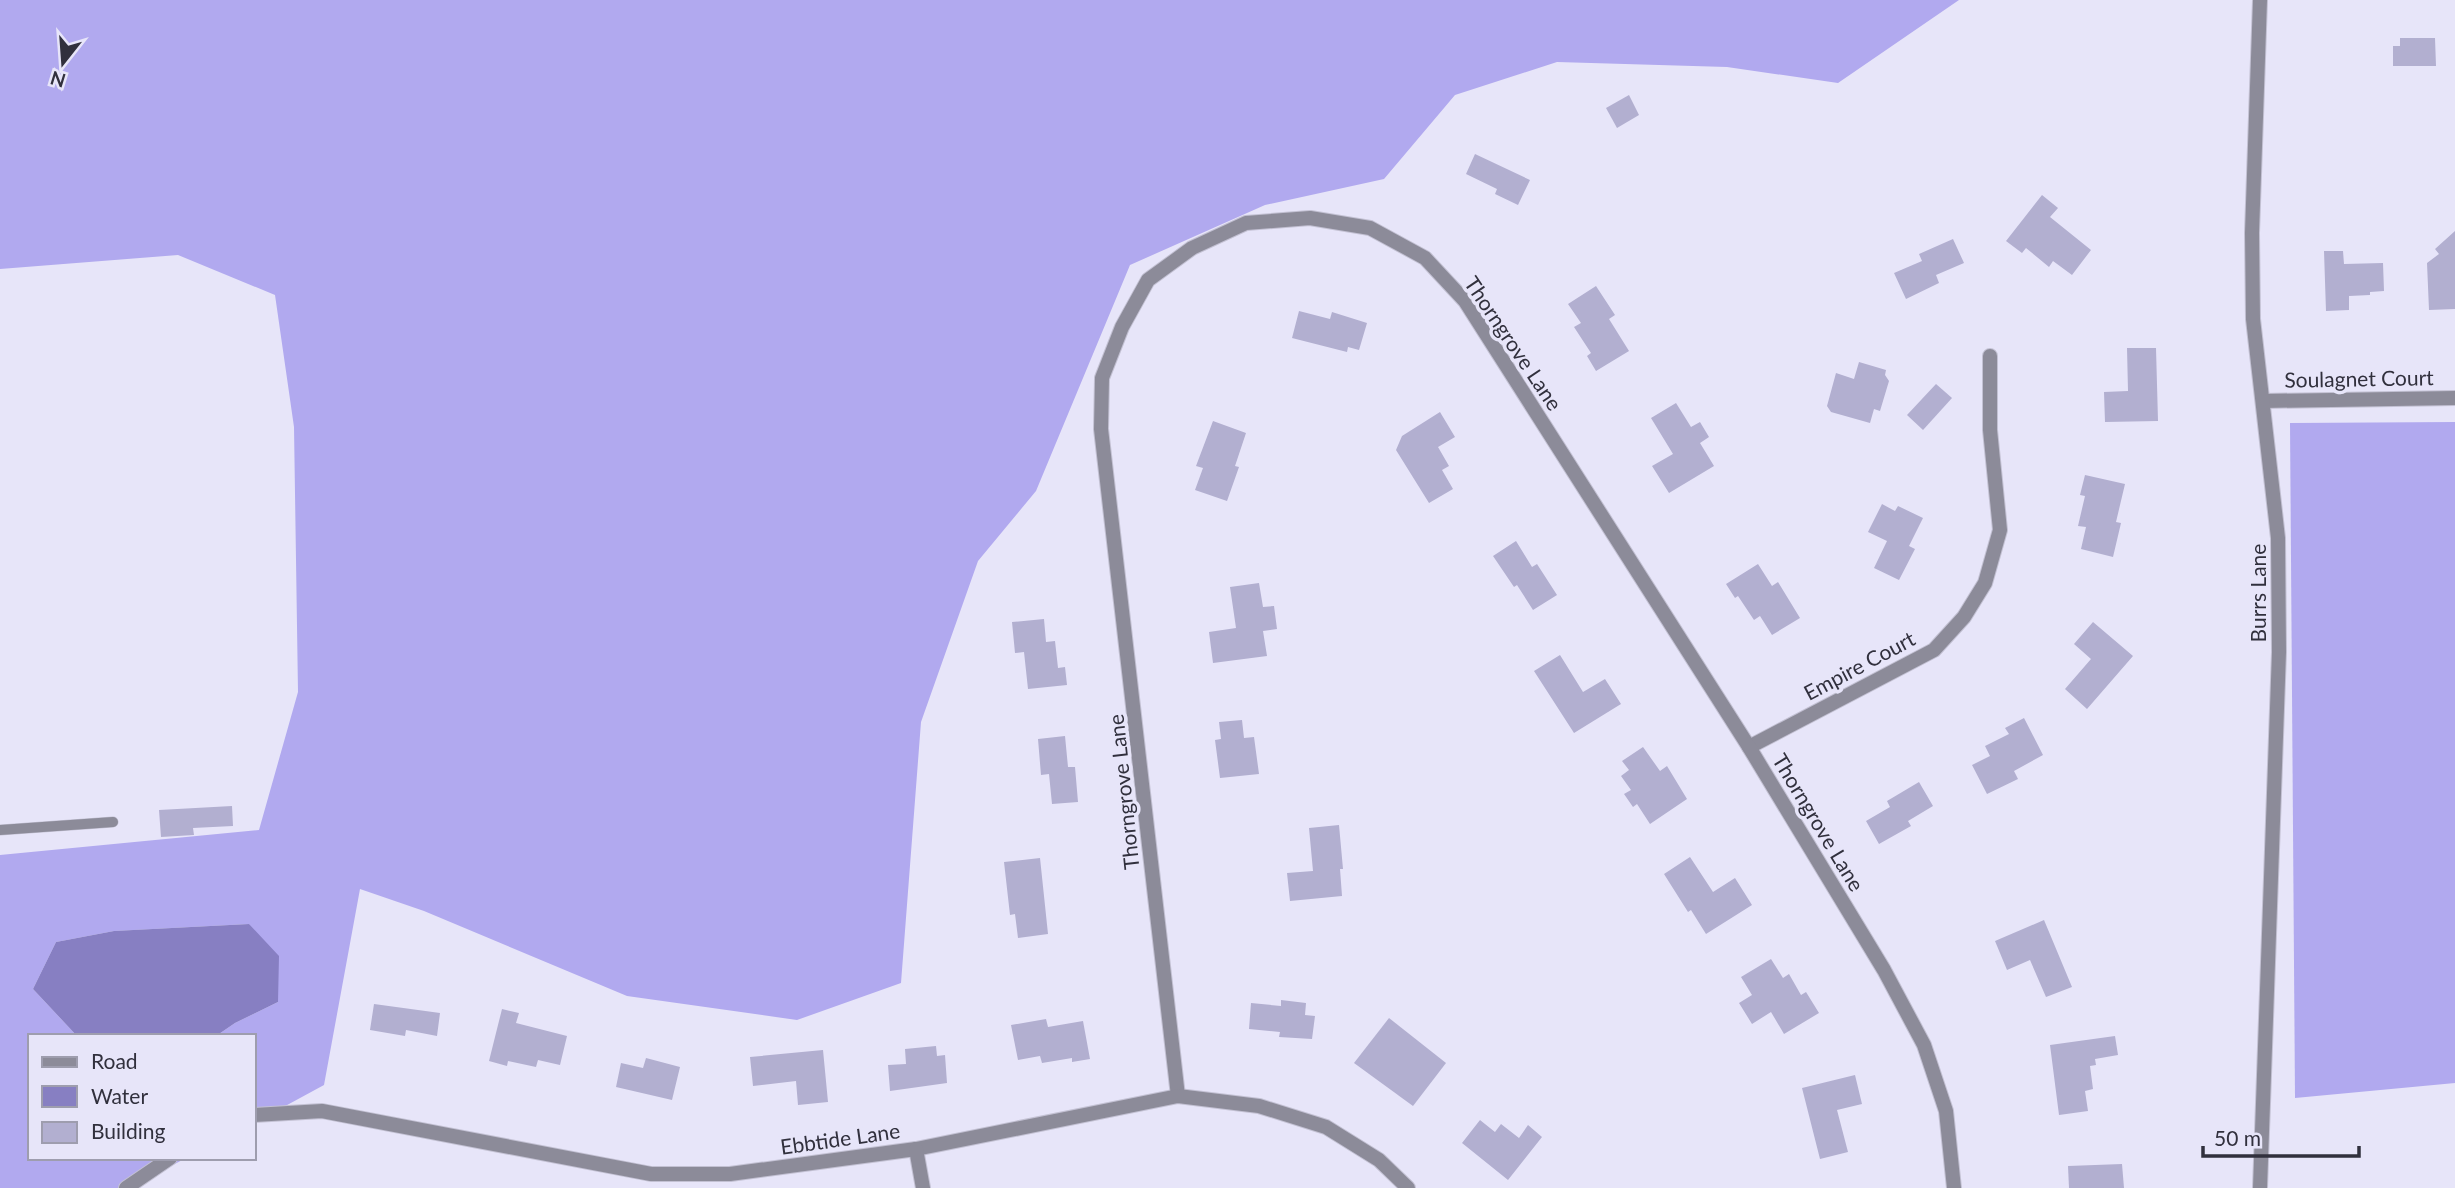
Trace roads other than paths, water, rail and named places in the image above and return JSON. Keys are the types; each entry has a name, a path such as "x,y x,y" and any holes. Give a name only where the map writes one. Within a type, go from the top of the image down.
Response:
{"street":[{"name":"Burrs Lane","path":"2260,0 2252,233 2253,319 2278,538 2279,652 2260,1188"},
{"name":"Thorngrove Lane","path":"1178,1096 1101,416 1102,378 1122,327 1149,281 1192,248 1246,223 1310,218 1370,228 1426,258 1465,301 1749,747 1884,970 1924,1045 1946,1111 1954,1188"},
{"name":"Empire Court","path":"1749,747 1934,650 1964,617 1985,583 2000,530 1990,430 1990,356"},
{"name":"Soulagnet Court","path":"2263,401 2455,398"},
{"name":"Ebbtide Lane","path":"256,1115 322,1111 650,1174 730,1174 916,1149 1178,1096 1259,1106 1326,1127 1379,1160 1408,1188"},
{"path":"916,1149 923,1188"},
{"path":"126,1188 167,1160"}],"lane":[{"path":"0,830 113,822"}],"water":[{"path":"249,924 279,956 278,1002 219,1034 75,1034 33,989 56,942 114,931"}]}
